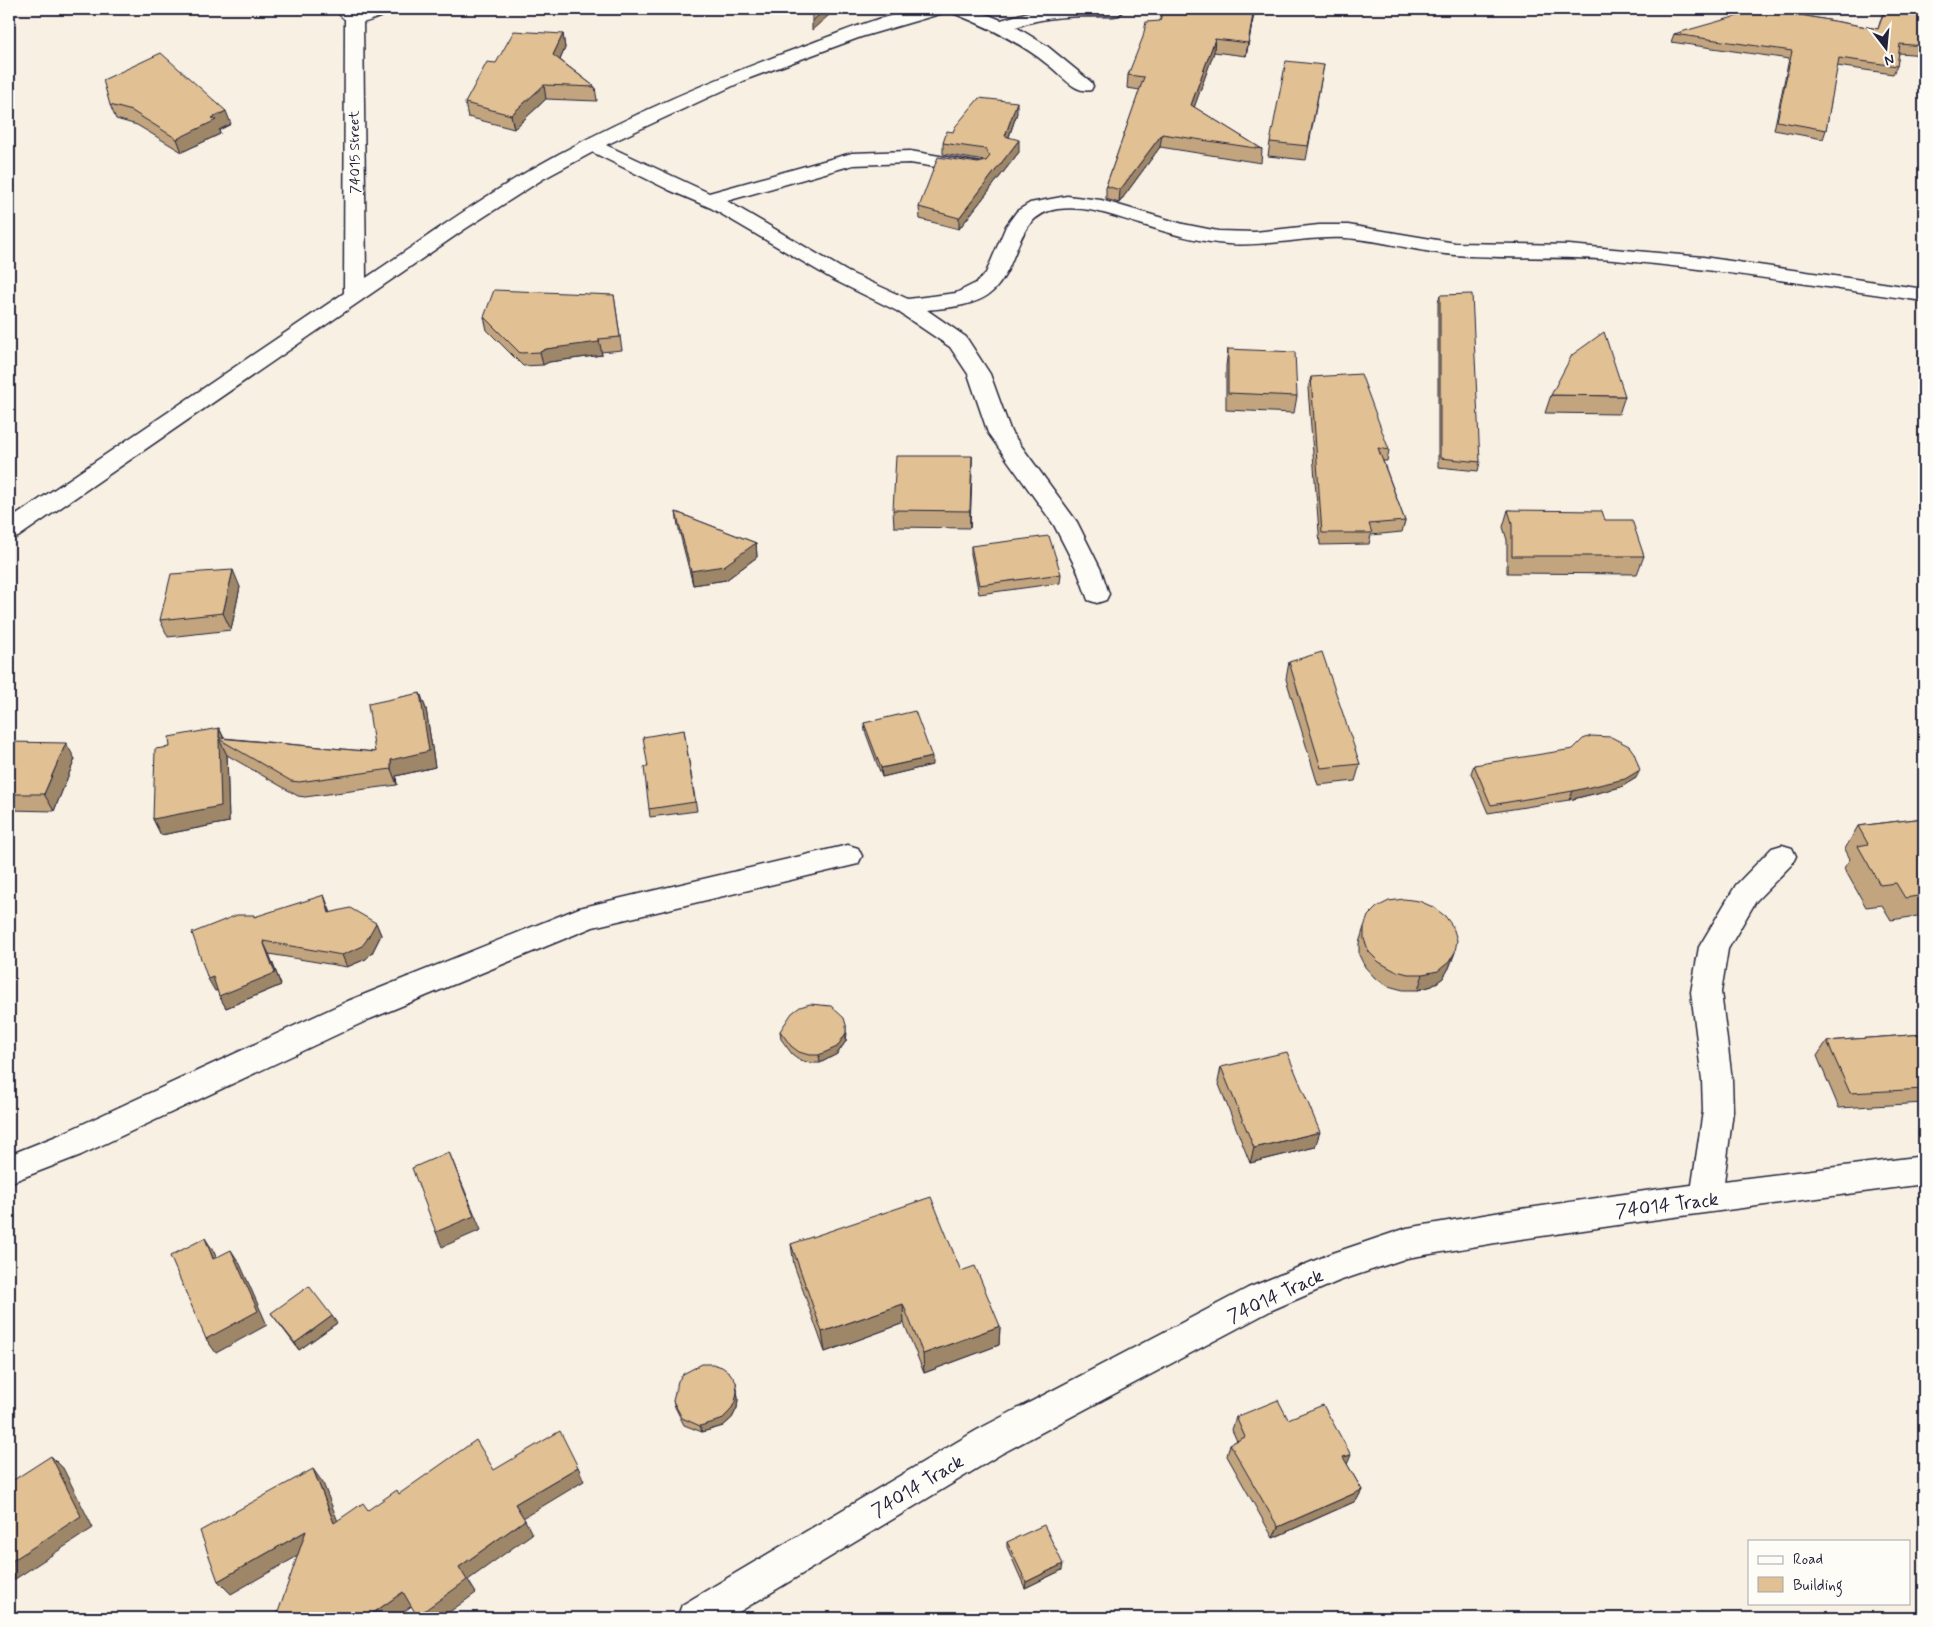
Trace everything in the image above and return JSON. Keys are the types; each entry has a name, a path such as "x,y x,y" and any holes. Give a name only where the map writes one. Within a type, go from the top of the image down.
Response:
{"street":[{"path":"350,12 384,9"},
{"path":"9,531 458,225 536,175 593,145 743,74 855,33 937,9"},
{"path":"959,9 1004,26 1048,53 1084,86"},
{"path":"1004,26 1038,13 1068,10 1113,11"},
{"name":"74015 Street","path":"350,12 355,295"},
{"path":"593,145 707,200 770,233 804,256 841,276 905,306 932,322 958,342 979,374 1000,433 1065,522 1089,570 1097,594"},
{"path":"707,200 852,159 910,157 978,167"},
{"path":"905,306 966,297 982,290 992,280 1006,252 1017,222 1031,209 1054,203 1077,201 1104,206 1172,227 1232,238 1333,231 1407,240 1452,248 1568,251 1632,256 1824,279 1924,295"},
{"path":"9,1168 70,1145 359,1010 588,916 848,856"},
{"path":"1706,1198 1718,1111 1717,1080 1706,992 1714,947 1746,893 1782,856"},
{"name":"74014 Track","path":"695,1618 989,1442 1260,1299 1333,1268 1407,1243 1507,1226 1924,1170"}],"building":[{"path":"812,9 826,9 812,21"},
{"path":"1163,9 1254,9 1248,43 1215,39 1191,105 1262,149 1162,134 1120,190 1106,186 1144,77 1128,75 1143,37 1146,22 1160,21"},
{"path":"1762,9 1796,9 1795,14 1878,29 1885,9 1924,9 1924,46 1900,44 1897,66 1839,58 1826,130 1777,121 1792,51 1674,34"},
{"path":"514,31 563,34 553,55 595,87 544,85 511,115 465,103 487,62 496,63"},
{"path":"161,53 226,111 212,118 216,120 177,139 132,111 110,105 103,80"},
{"path":"1286,61 1324,65 1308,146 1270,142"},
{"path":"979,98 1017,102 1005,136 1019,140 959,218 919,207 938,157 978,163 986,161 990,156 985,149 943,143 947,131 953,132"},
{"path":"494,290 614,295 620,337 599,339 599,342 546,349 540,352 520,353 484,317"},
{"path":"1472,294 1480,462 1440,458 1440,295"},
{"path":"1604,332 1625,396 1551,395 1572,355"},
{"path":"1228,349 1295,352 1297,396 1228,393"},
{"path":"1361,374 1389,450 1378,448 1405,521 1369,524 1372,533 1322,533 1311,377"},
{"path":"896,456 972,456 970,511 893,510"},
{"path":"1508,510 1602,511 1605,520 1632,520 1644,556 1512,556 1512,523"},
{"path":"676,512 756,543 724,566 691,571"},
{"path":"1049,536 1061,574 979,585 971,546"},
{"path":"233,570 223,613 160,620 171,574"},
{"path":"1322,652 1360,764 1321,768 1289,662"},
{"path":"420,693 429,751 391,760 391,769 299,782 291,781 219,739 221,806 153,819 155,749 170,747 169,737 219,728 219,738 375,752 368,704"},
{"path":"915,711 932,757 881,768 864,723"},
{"path":"684,730 695,802 649,809 644,767 648,767 643,737"},
{"path":"1591,736 1611,737 1629,746 1634,753 1640,770 1625,779 1573,791 1491,805 1474,765 1573,749 1583,739"},
{"path":"9,742 66,743 44,794 9,794"},
{"path":"1924,818 1924,895 1905,898 1896,883 1880,885 1858,846 1868,844 1858,826"},
{"path":"324,895 329,913 350,908 376,923 361,947 342,955 263,941 275,973 219,996 213,977 208,979 192,933 237,915 254,915 254,917"},
{"path":"1404,899 1419,901 1433,907 1445,916 1453,927 1457,940 1455,952 1449,962 1438,971 1408,974 1393,970 1379,962 1369,952 1364,939 1364,927 1368,916 1377,907 1389,901"},
{"path":"810,1004 831,1006 844,1018 846,1025 846,1033 837,1047 819,1055 799,1052 791,1046 780,1031 792,1013 800,1007"},
{"path":"1924,1034 1924,1089 1850,1093 1827,1041"},
{"path":"1287,1052 1320,1132 1254,1148 1221,1067"},
{"path":"449,1152 474,1216 436,1232 412,1168"},
{"path":"931,1197 961,1271 975,1266 1000,1326 923,1354 903,1304 822,1332 791,1244"},
{"path":"205,1238 213,1259 231,1250 258,1311 206,1339 170,1256"},
{"path":"309,1286 332,1316 295,1343 271,1313"},
{"path":"702,1364 713,1364 722,1367 730,1373 736,1382 737,1392 735,1402 730,1411 721,1420 700,1426 682,1418 673,1401 678,1381 683,1374"},
{"path":"1278,1400 1288,1419 1323,1405 1351,1455 1343,1457 1362,1490 1278,1527 1230,1444 1245,1437 1236,1417"},
{"path":"560,1431 578,1467 515,1504 525,1520 459,1567 467,1580 417,1616 403,1592 366,1618 276,1618 306,1531 218,1581 200,1531 313,1469 334,1523 363,1503 368,1510 397,1490 399,1494 476,1440 494,1470"},
{"path":"51,1456 81,1516 9,1563 9,1483"},
{"path":"1044,1525 1063,1564 1026,1582 1007,1542"}]}
